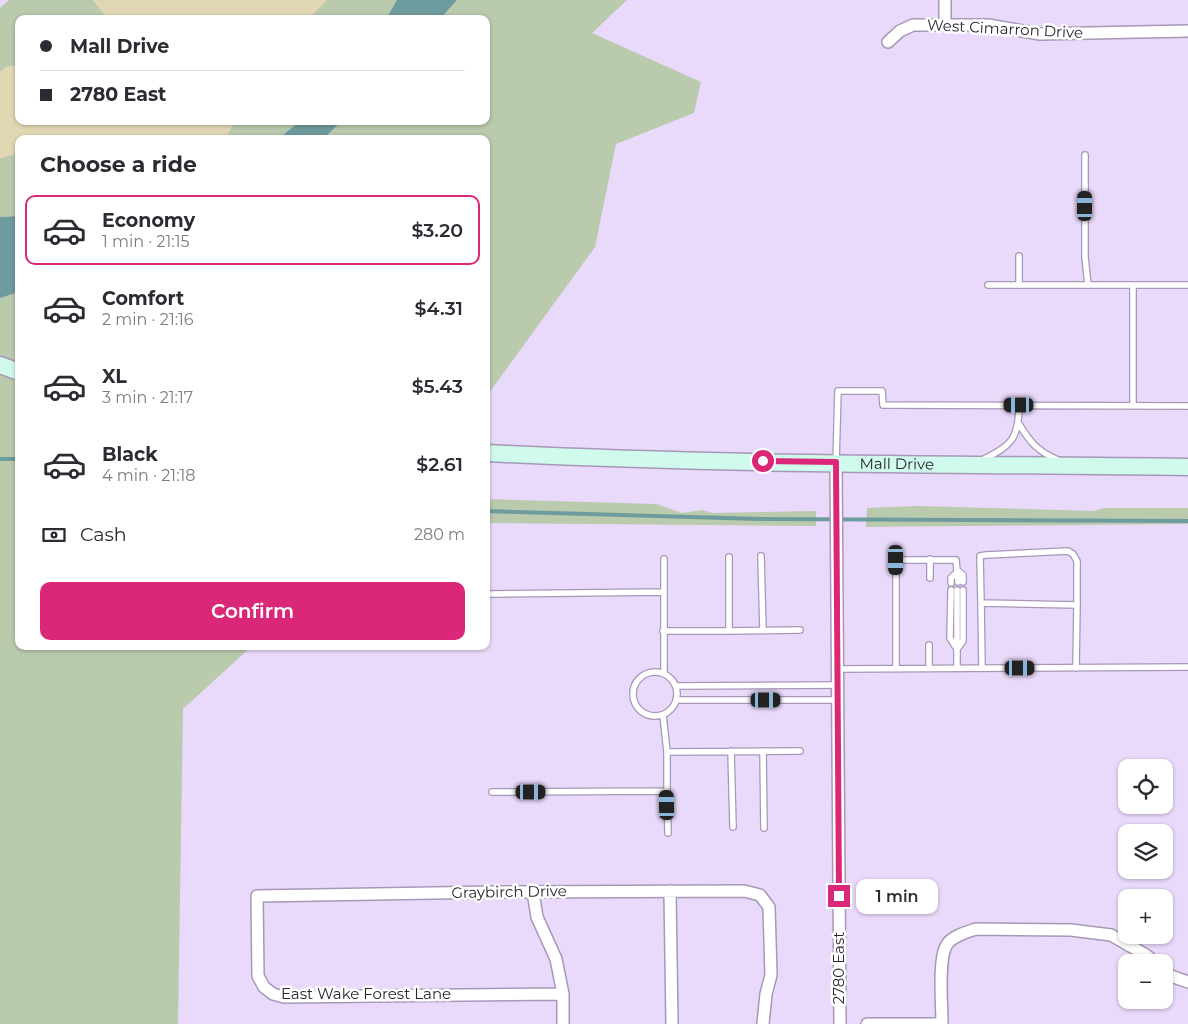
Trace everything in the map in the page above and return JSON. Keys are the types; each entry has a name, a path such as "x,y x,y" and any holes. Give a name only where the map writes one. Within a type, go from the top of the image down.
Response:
{"main road":[{"path":"0,365 15,371"},
{"name":"Mall Drive","path":"490,453 593,458 1188,467"}],"street":[{"path":"945,0 945,25"},
{"name":"West Cimarron Drive","path":"888,42 900,31 913,25 988,25 1040,34 1188,31"},
{"name":"2780 East","path":"836,462 840,1024"},
{"name":"Graybirch Drive","path":"257,896 744,890 760,895 769,907 771,975 766,994 763,1024"},
{"path":"670,891 672,1024"},
{"path":"533,892 537,917 556,959 563,994 563,1024"},
{"name":"East Wake Forest Lane","path":"257,896 258,976 264,987 273,994 284,997 563,994"},
{"path":"867,1024 942,1024 942,958 946,944 962,933 976,929 1071,930 1111,935 1144,954"},
{"path":"1173,977 1188,982"}],"lane":[{"path":"1085,154 1085,256 1088,285"},
{"path":"1019,256 1019,285"},
{"path":"988,285 1188,285"},
{"path":"1133,285 1133,406"},
{"path":"836,462 838,391 882,391 882,405 1188,406"},
{"path":"973,464 1000,451 1012,441 1019,424 1019,405"},
{"path":"1019,424 1031,443 1046,455 1069,466"},
{"path":"982,668 980,556 1068,551 1077,560 1076,668"},
{"path":"761,556 763,631"},
{"path":"729,557 729,631"},
{"path":"664,558 664,673"},
{"path":"930,559 930,578"},
{"path":"896,668 896,560 956,560 957,582"},
{"path":"957,649 963,642 957,590 950,638 957,649 957,668"},
{"path":"490,594 663,592"},
{"path":"981,603 1077,605"},
{"path":"663,631 800,630"},
{"path":"929,645 929,668"},
{"path":"838,669 1188,667"},
{"path":"657,671 664,673 676,686 674,706 663,715 656,716 642,712 636,707 632,693 633,686 643,674 657,671"},
{"path":"676,686 838,685"},
{"path":"676,700 838,700"},
{"path":"663,715 667,752 668,833"},
{"path":"763,751 764,828"},
{"path":"667,752 800,751"},
{"path":"731,752 733,827"},
{"path":"492,792 667,791"}],"shaded area":[{"path":"9,0 93,0 105,15 15,15 15,66 6,67 0,72 0,8"},
{"path":"327,0 397,0 388,15 312,15"},
{"path":"397,0 457,0 444,15 388,15"},
{"path":"457,0 627,0 592,33 701,82 694,113 616,144 595,247 490,391 490,135 327,135 338,125 490,125 490,15 444,15"},
{"path":"232,125 295,125 283,135 228,135"},
{"path":"295,125 338,125 327,135 283,135"},
{"path":"15,154 15,216 0,217 0,158"},
{"path":"15,216 15,293 0,298 0,217"},
{"path":"15,293 15,650 248,650 183,709 178,1024 0,1024 0,298"},
{"path":"490,499 656,504 682,513 702,510 713,513 816,511 816,526 490,523"},
{"path":"917,506 1094,511 1104,508 1188,508 1188,524 866,527 867,508"}],"sand":[{"path":"93,0 327,0 312,15 105,15"},
{"path":"15,66 15,125 232,125 228,135 15,135 15,154 0,158 0,72 6,67"}],"waterway":[{"path":"0,459 15,459"},
{"path":"490,511 760,519 1188,521"}],"route":[{"path":"763,461 836,462 839,896"}]}
